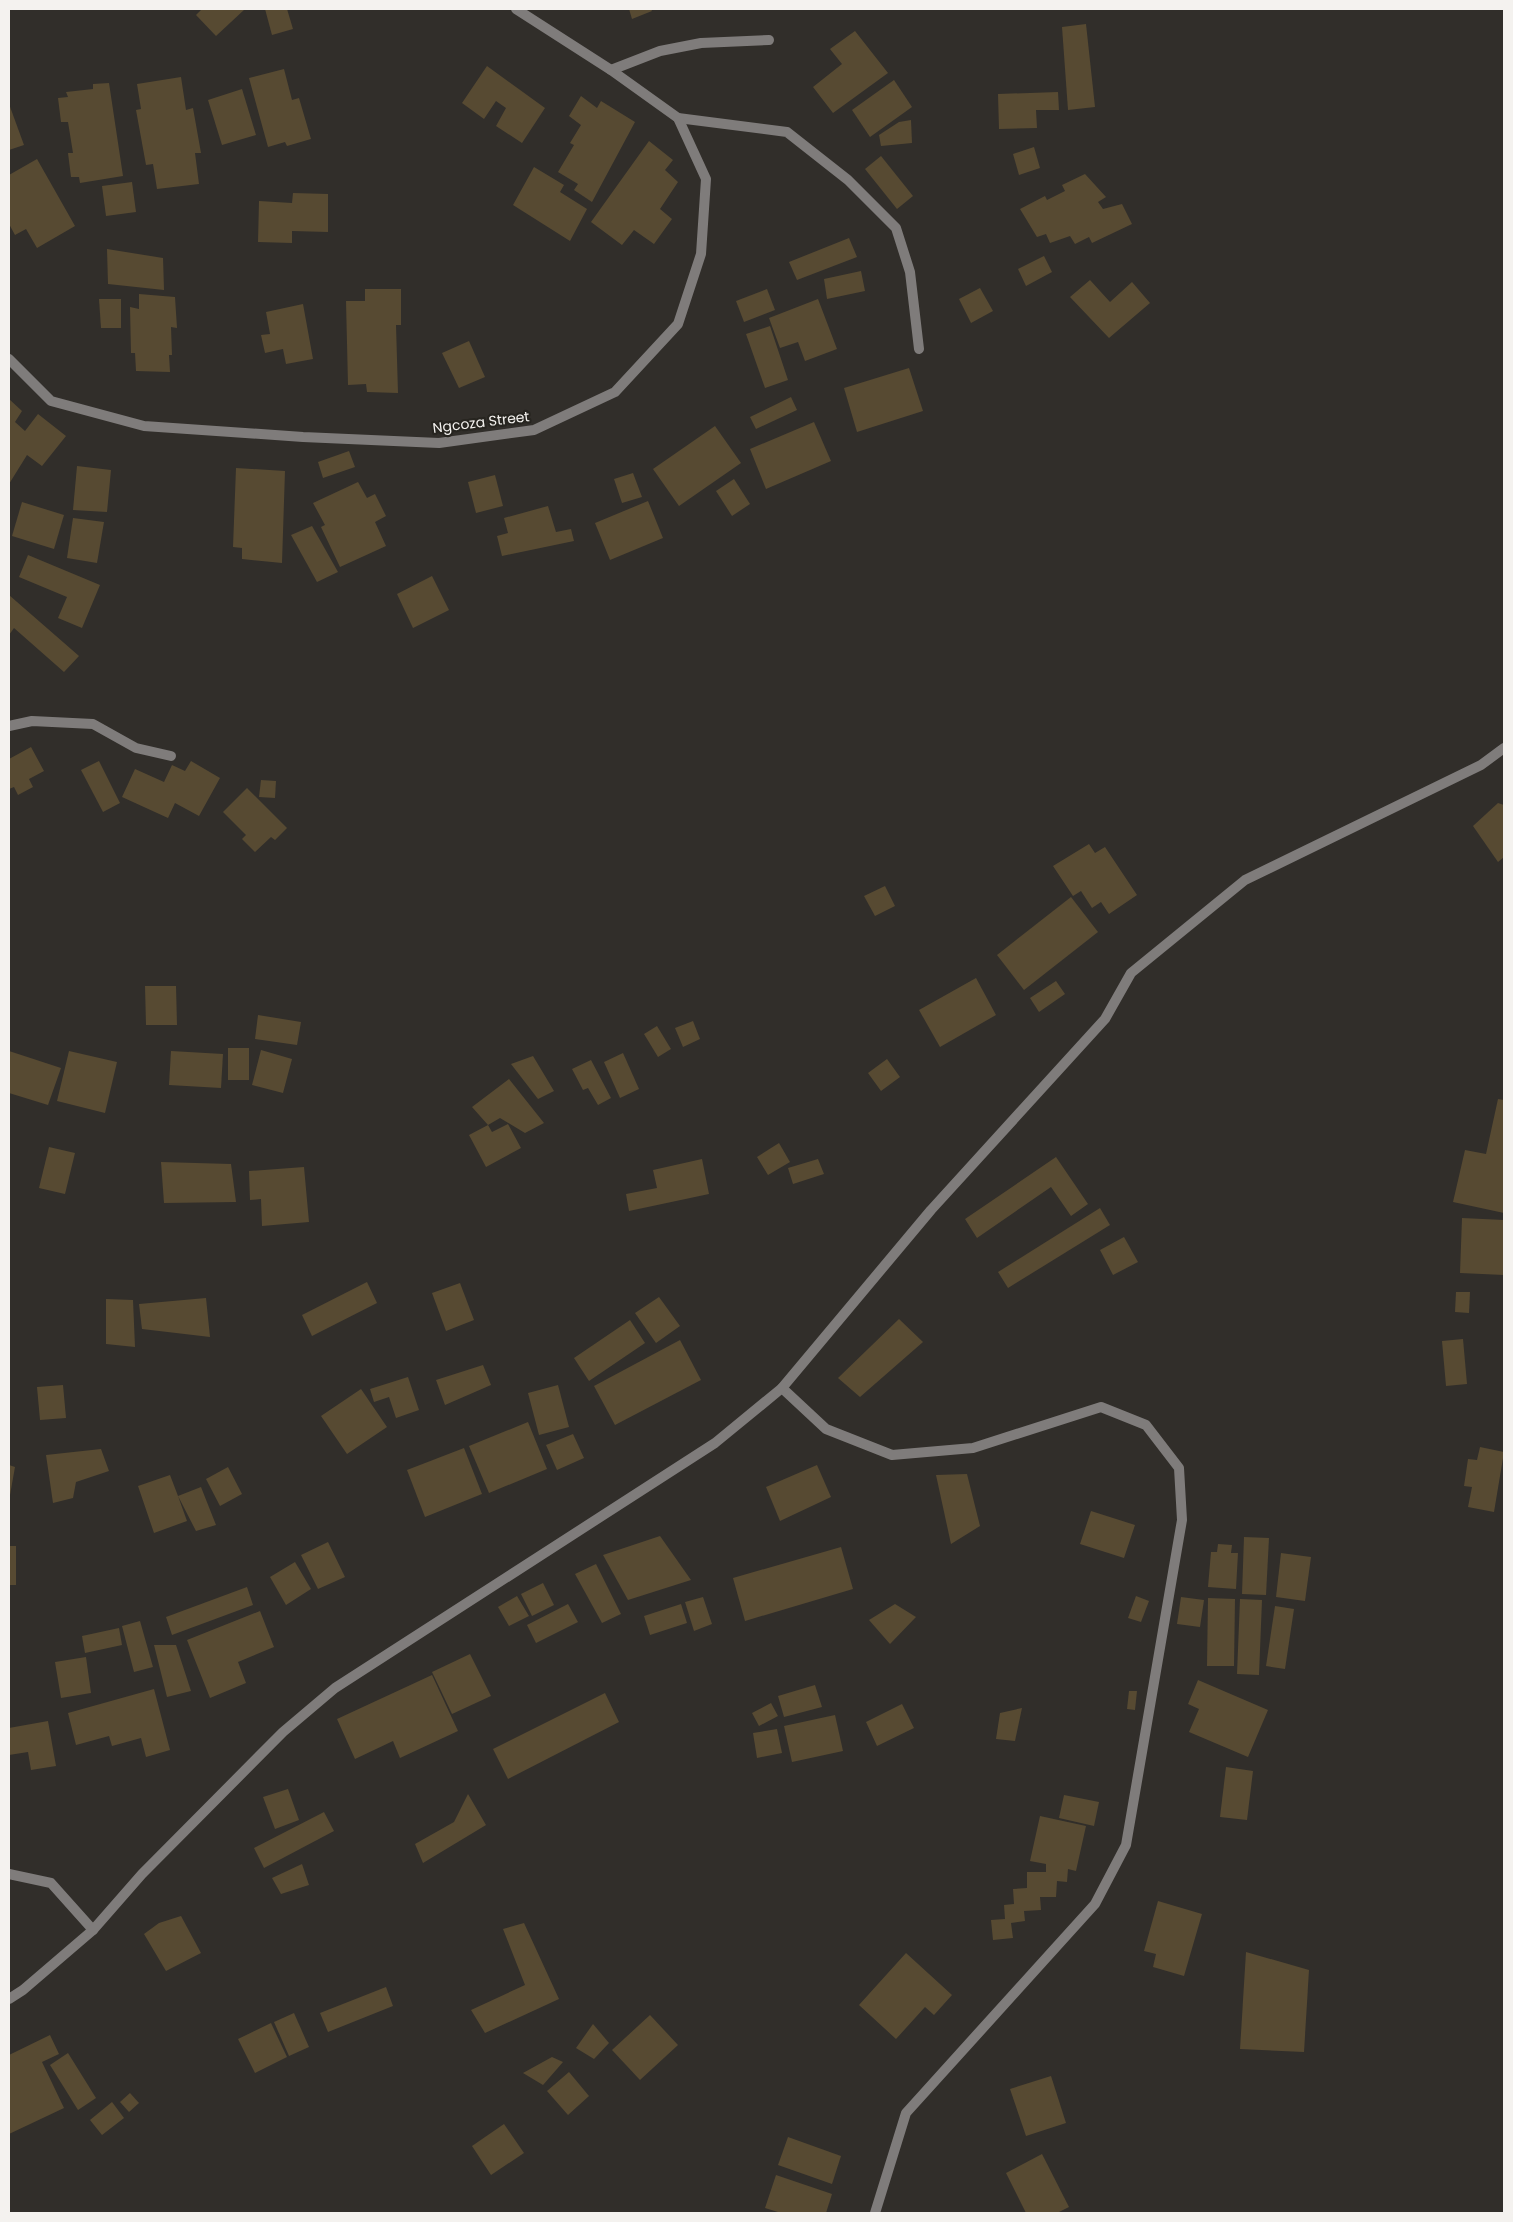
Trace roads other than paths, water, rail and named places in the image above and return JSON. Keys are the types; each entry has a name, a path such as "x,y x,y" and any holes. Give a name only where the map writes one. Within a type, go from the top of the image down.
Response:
{"street":[{"name":"Ngcoza Street","path":"9,359 51,401 144,426 440,443 534,430 615,392 678,324 701,254 706,179 678,118 612,70 523,11"},
{"path":"612,70 660,51 701,43 769,40"},
{"path":"678,118 787,132 848,180 896,228 910,272 919,349"},
{"path":"9,726 32,721 93,724 136,748 172,756"},
{"path":"9,1999 23,1990 93,1930 142,1874 282,1732 335,1688 715,1442 782,1388 930,1210 1105,1019 1130,973 1245,880 1481,765 1504,748"},
{"path":"782,1388 826,1429 892,1455 973,1448 1101,1407 1146,1425 1179,1468 1182,1520 1126,1845 1095,1904 906,2113 875,2213"},
{"path":"9,1874 51,1883 93,1930"}]}
